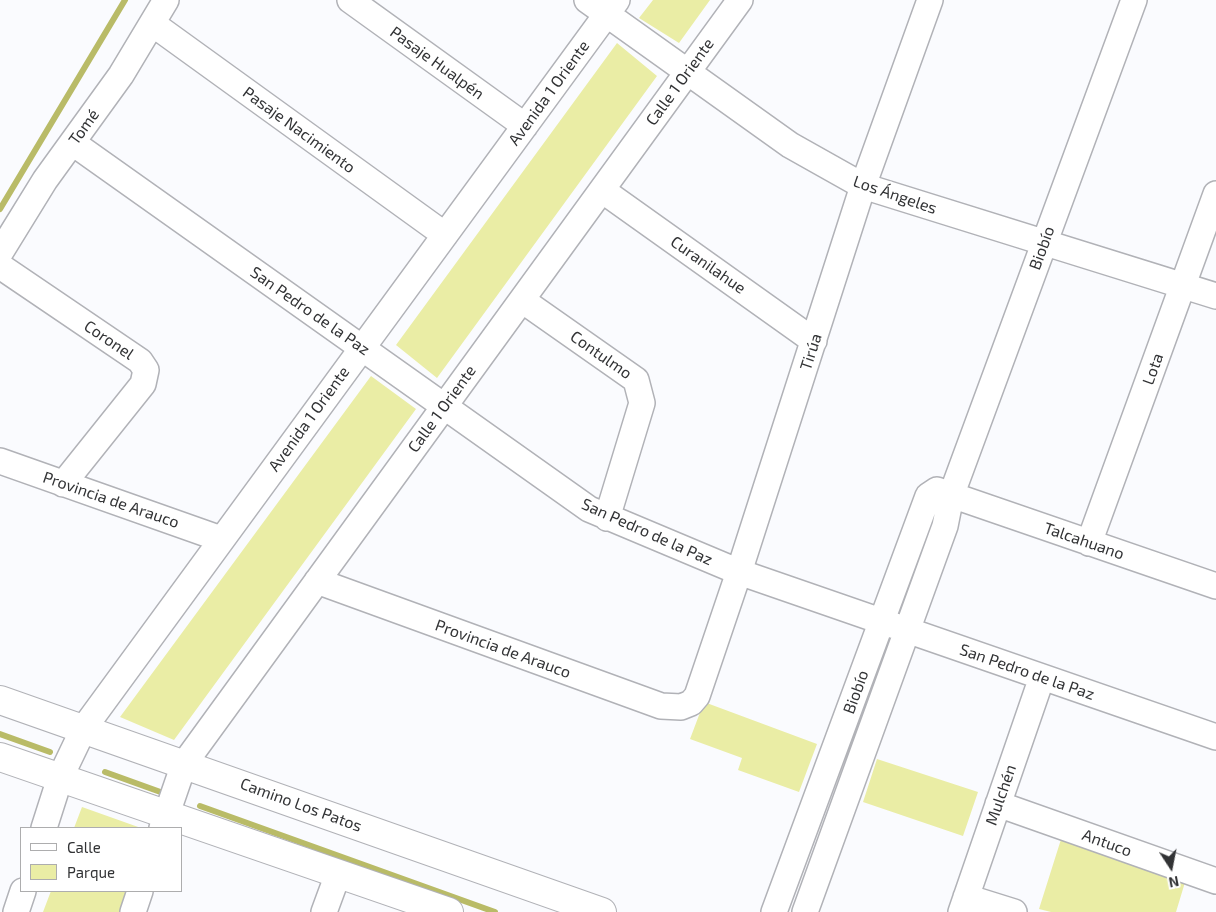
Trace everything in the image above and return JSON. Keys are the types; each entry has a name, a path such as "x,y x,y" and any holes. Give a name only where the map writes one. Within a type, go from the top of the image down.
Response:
{"street":[{"name":"Tomé","path":"0,253 24,212 121,75 166,0"},
{"name":"Pasaje Hualpén","path":"350,0 525,126"},
{"name":"Calle 1 Oriente","path":"164,821 184,764 740,0"},
{"name":"Tirúa","path":"691,703 697,696 739,572 863,186 930,0"},
{"name":"Biobío","path":"804,912 946,526 951,496 1134,0"},
{"name":"Avenida 1 Oriente","path":"44,827 60,778 84,728 525,126 604,5"},
{"name":"Los Ángeles","path":"604,5 688,72 790,145 863,186 1216,296"},
{"name":"Pasaje Nacimiento","path":"153,24 445,235"},
{"name":"San Pedro de la Paz","path":"73,143 568,496 607,518 739,572 1216,737"},
{"name":"Curanilahue","path":"602,190 814,341"},
{"name":"Lota","path":"1089,543 1216,194"},
{"name":"Coronel","path":"0,266 140,361 146,370 142,384 63,484"},
{"name":"Contulmo","path":"522,300 636,380 642,403 607,518"},
{"name":"Provincia de Arauco","path":"0,461 221,540"},
{"name":"Biobío","path":"774,912 928,496 937,490 951,496"},
{"name":"Talcahuano","path":"951,496 1216,586"},
{"name":"Provincia de Arauco","path":"317,581 661,706 681,707 691,703"},
{"name":"Mulchén","path":"963,904 1042,677"},
{"name":"Camino Los Patos","path":"0,700 602,912"},
{"path":"0,757 60,778 164,821 338,874 449,912"},
{"name":"Antuco","path":"998,804 1216,882"},
{"path":"324,912 338,874"},
{"path":"16,912 23,892"},
{"path":"133,912 140,892"},
{"path":"963,904 1014,912"}],"green space":[{"path":"653,0 710,0 679,43 639,18"},
{"path":"617,43 657,76 437,378 396,345"},
{"path":"371,376 416,409 174,740 120,717"},
{"path":"704,702 817,744 799,792 738,770 742,758 690,739"},
{"path":"877,759 978,792 963,836 863,802"},
{"path":"82,807 138,827 74,827"},
{"path":"1063,833 1186,879 1176,912 1051,912 1039,909"},
{"path":"51,892 129,892 121,912 43,912"}],"waterway":[{"path":"0,209 125,0"},
{"path":"0,734 50,752"},
{"path":"105,772 166,794"},
{"path":"200,806 495,912"}]}
